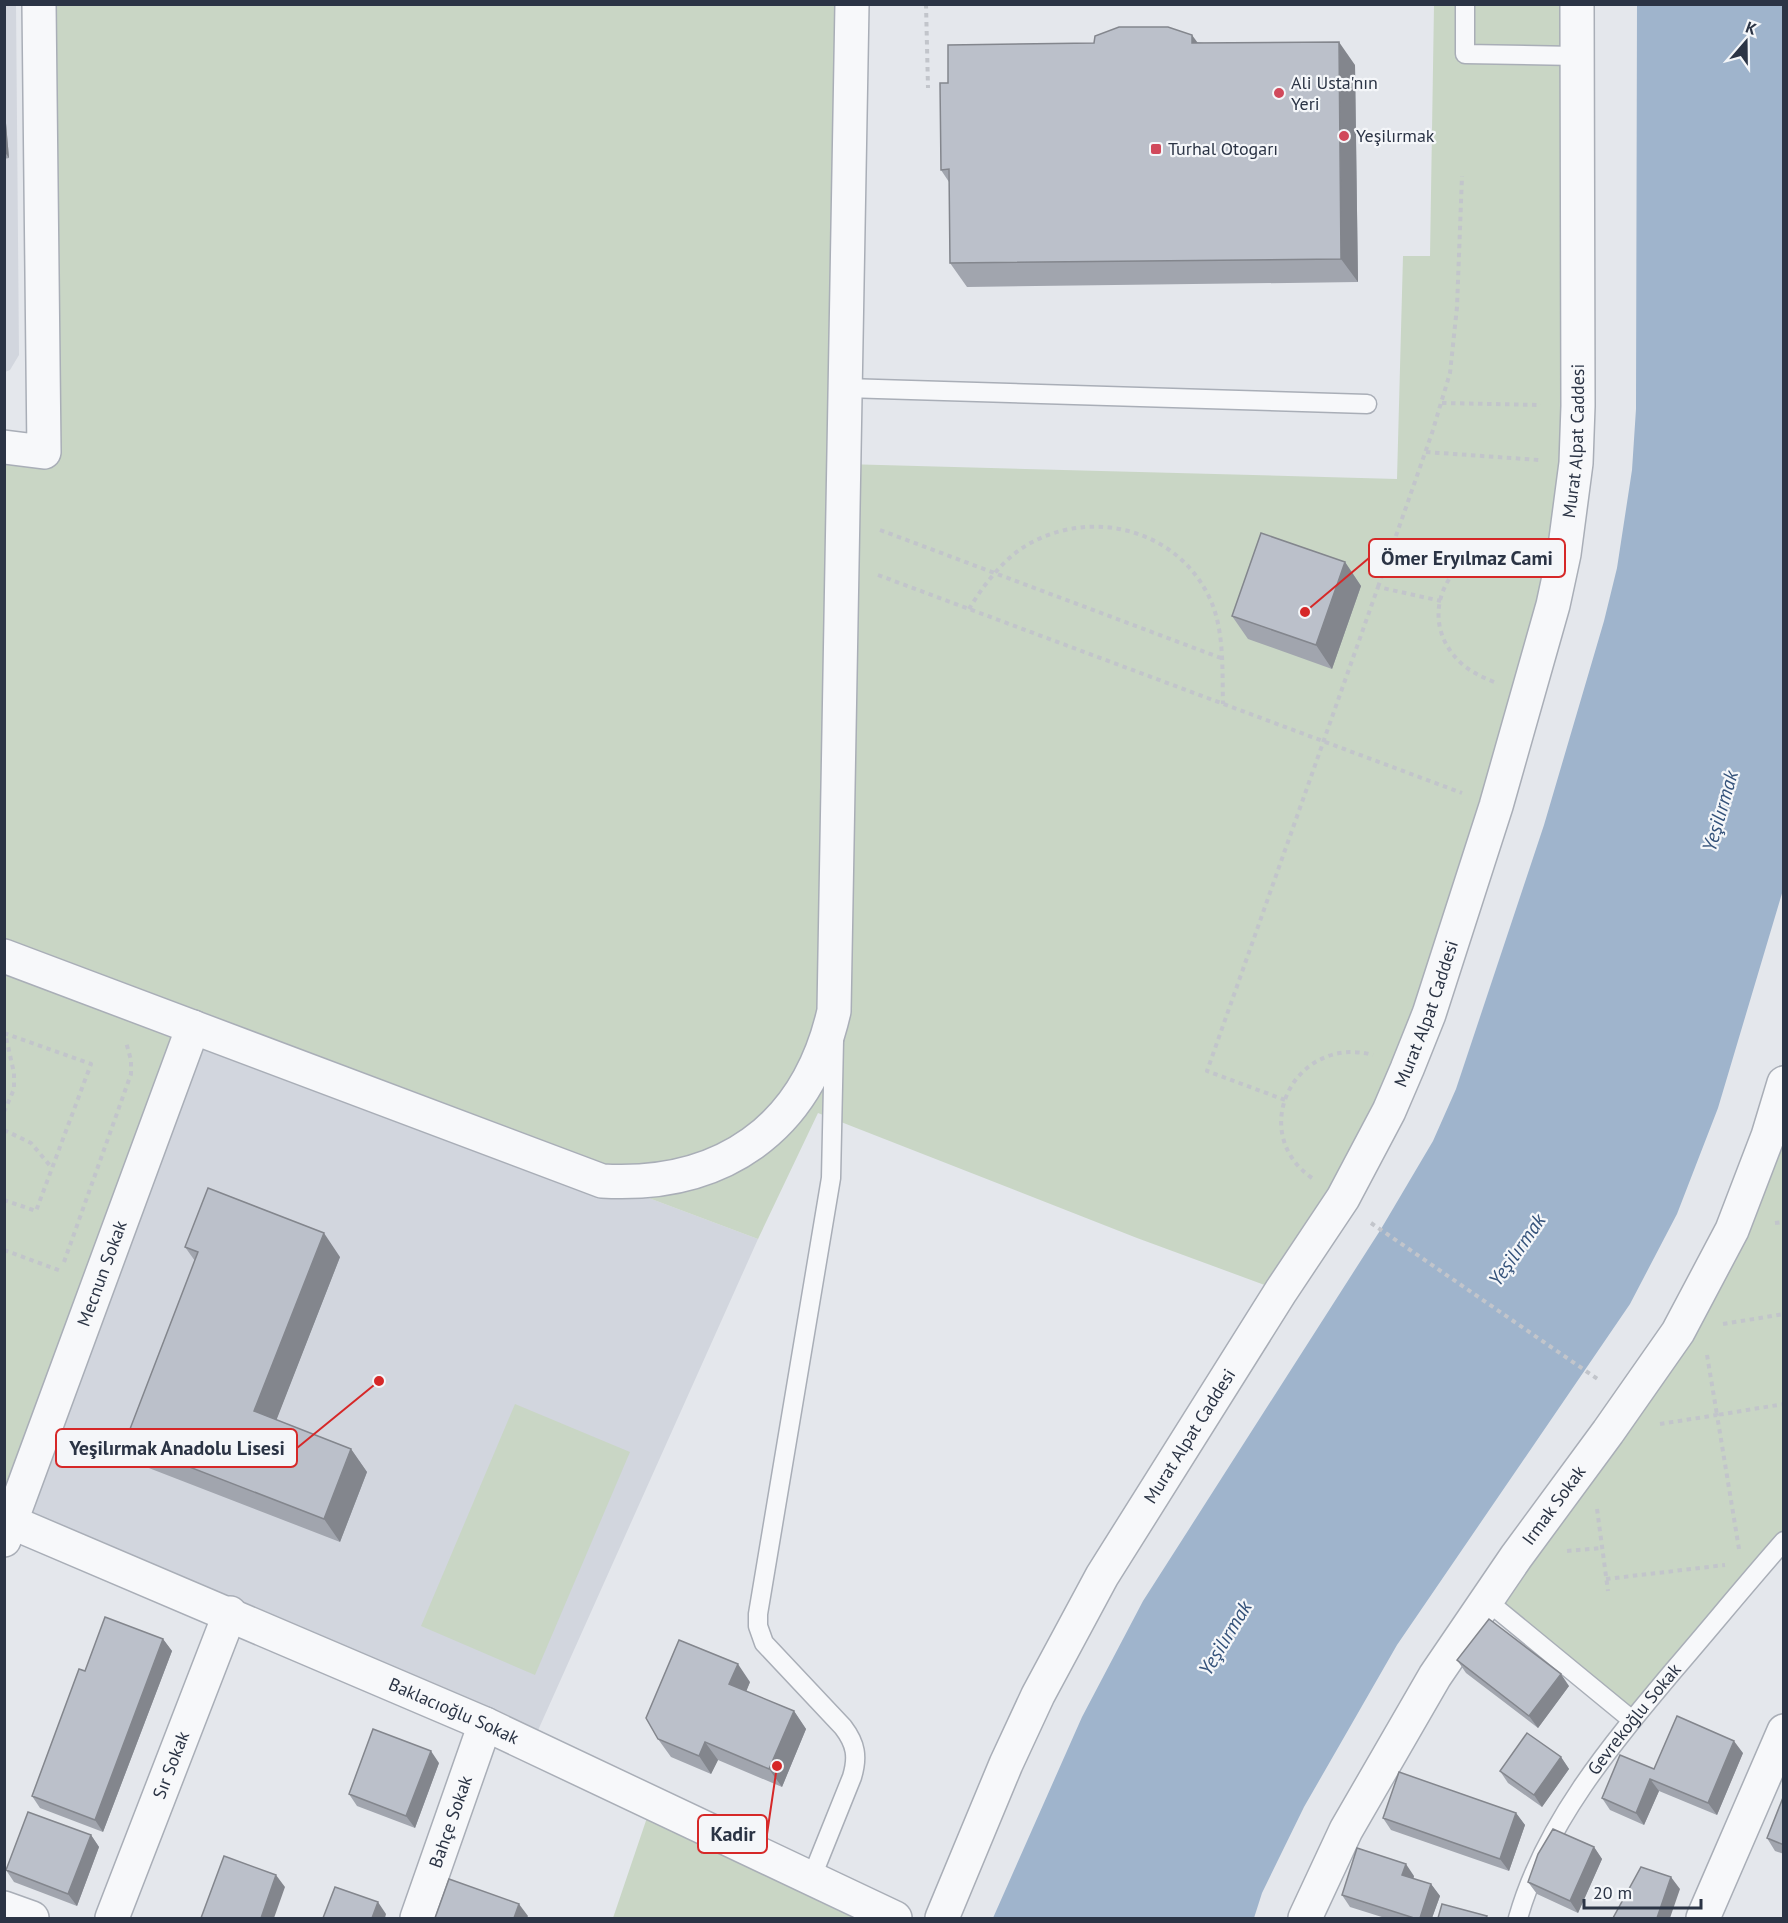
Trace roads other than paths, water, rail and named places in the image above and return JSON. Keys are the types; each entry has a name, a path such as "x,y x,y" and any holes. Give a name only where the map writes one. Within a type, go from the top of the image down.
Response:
{"street":[{"path":"4,447 44,452 39,4"},
{"path":"4,956 602,1181 634,1183 665,1180 696,1172 726,1160 753,1143 777,1123 798,1099 814,1072 827,1042 834,1011 852,4"},
{"name":"Murat Alpat Caddesi","path":"942,1918 1006,1764 1038,1695 1102,1576 1281,1291 1343,1198 1389,1111 1429,1014 1496,806 1564,554 1576,463 1578,406 1577,4"},
{"name":"Mecnun Sokak","path":"7,1527 193,1027"},
{"name":"Irmak Sokak","path":"1305,1918 1346,1830 1386,1757 1435,1676 1486,1600 1599,1445 1690,1330 1768,1136 1784,1083"},
{"name":"Baklacıoğlu Sokak","path":"7,1527 230,1613 485,1724 895,1918"},
{"name":"Sır Sokak","path":"112,1918 230,1613"},
{"name":"Bahçe Sokak","path":"417,1918 485,1724"},
{"path":"1703,1918 1784,1731"},
{"path":"4,1908 32,1918"}],"lane":[{"path":"1465,4 1465,54 1576,56"},
{"path":"845,388 1367,404"},
{"path":"811,1879 852,1777 857,1762 856,1751 852,1738 843,1727 764,1643 758,1626 758,1614 831,1178 834,1011"},
{"name":"Gevrekoğlu Sokak","path":"1518,1918 1538,1862 1562,1818 1632,1720 1784,1541"},
{"path":"1486,1600 1632,1720"}],"water":[{"path":"1637,5 1783,5 1783,890 1718,1108 1677,1214 1630,1304 1397,1645 1304,1807 1262,1893 1254,1918 993,1918 1082,1717 1143,1601 1381,1229 1433,1141 1456,1089 1544,825 1604,621 1617,568 1632,470 1636,409"}],"place":[{"name":"Ali Usta'nın Yeri","path":"1279,93"},
{"name":"Yeşilırmak","path":"1344,136"},
{"name":"Turhal Otogarı","path":"1156,149"},
{"name":"Ömer Eryılmaz Cami","path":"1305,612"},
{"name":"Yeşilırmak Anadolu Lisesi","path":"379,1381"},
{"name":"Kadir","path":"777,1766"}]}
